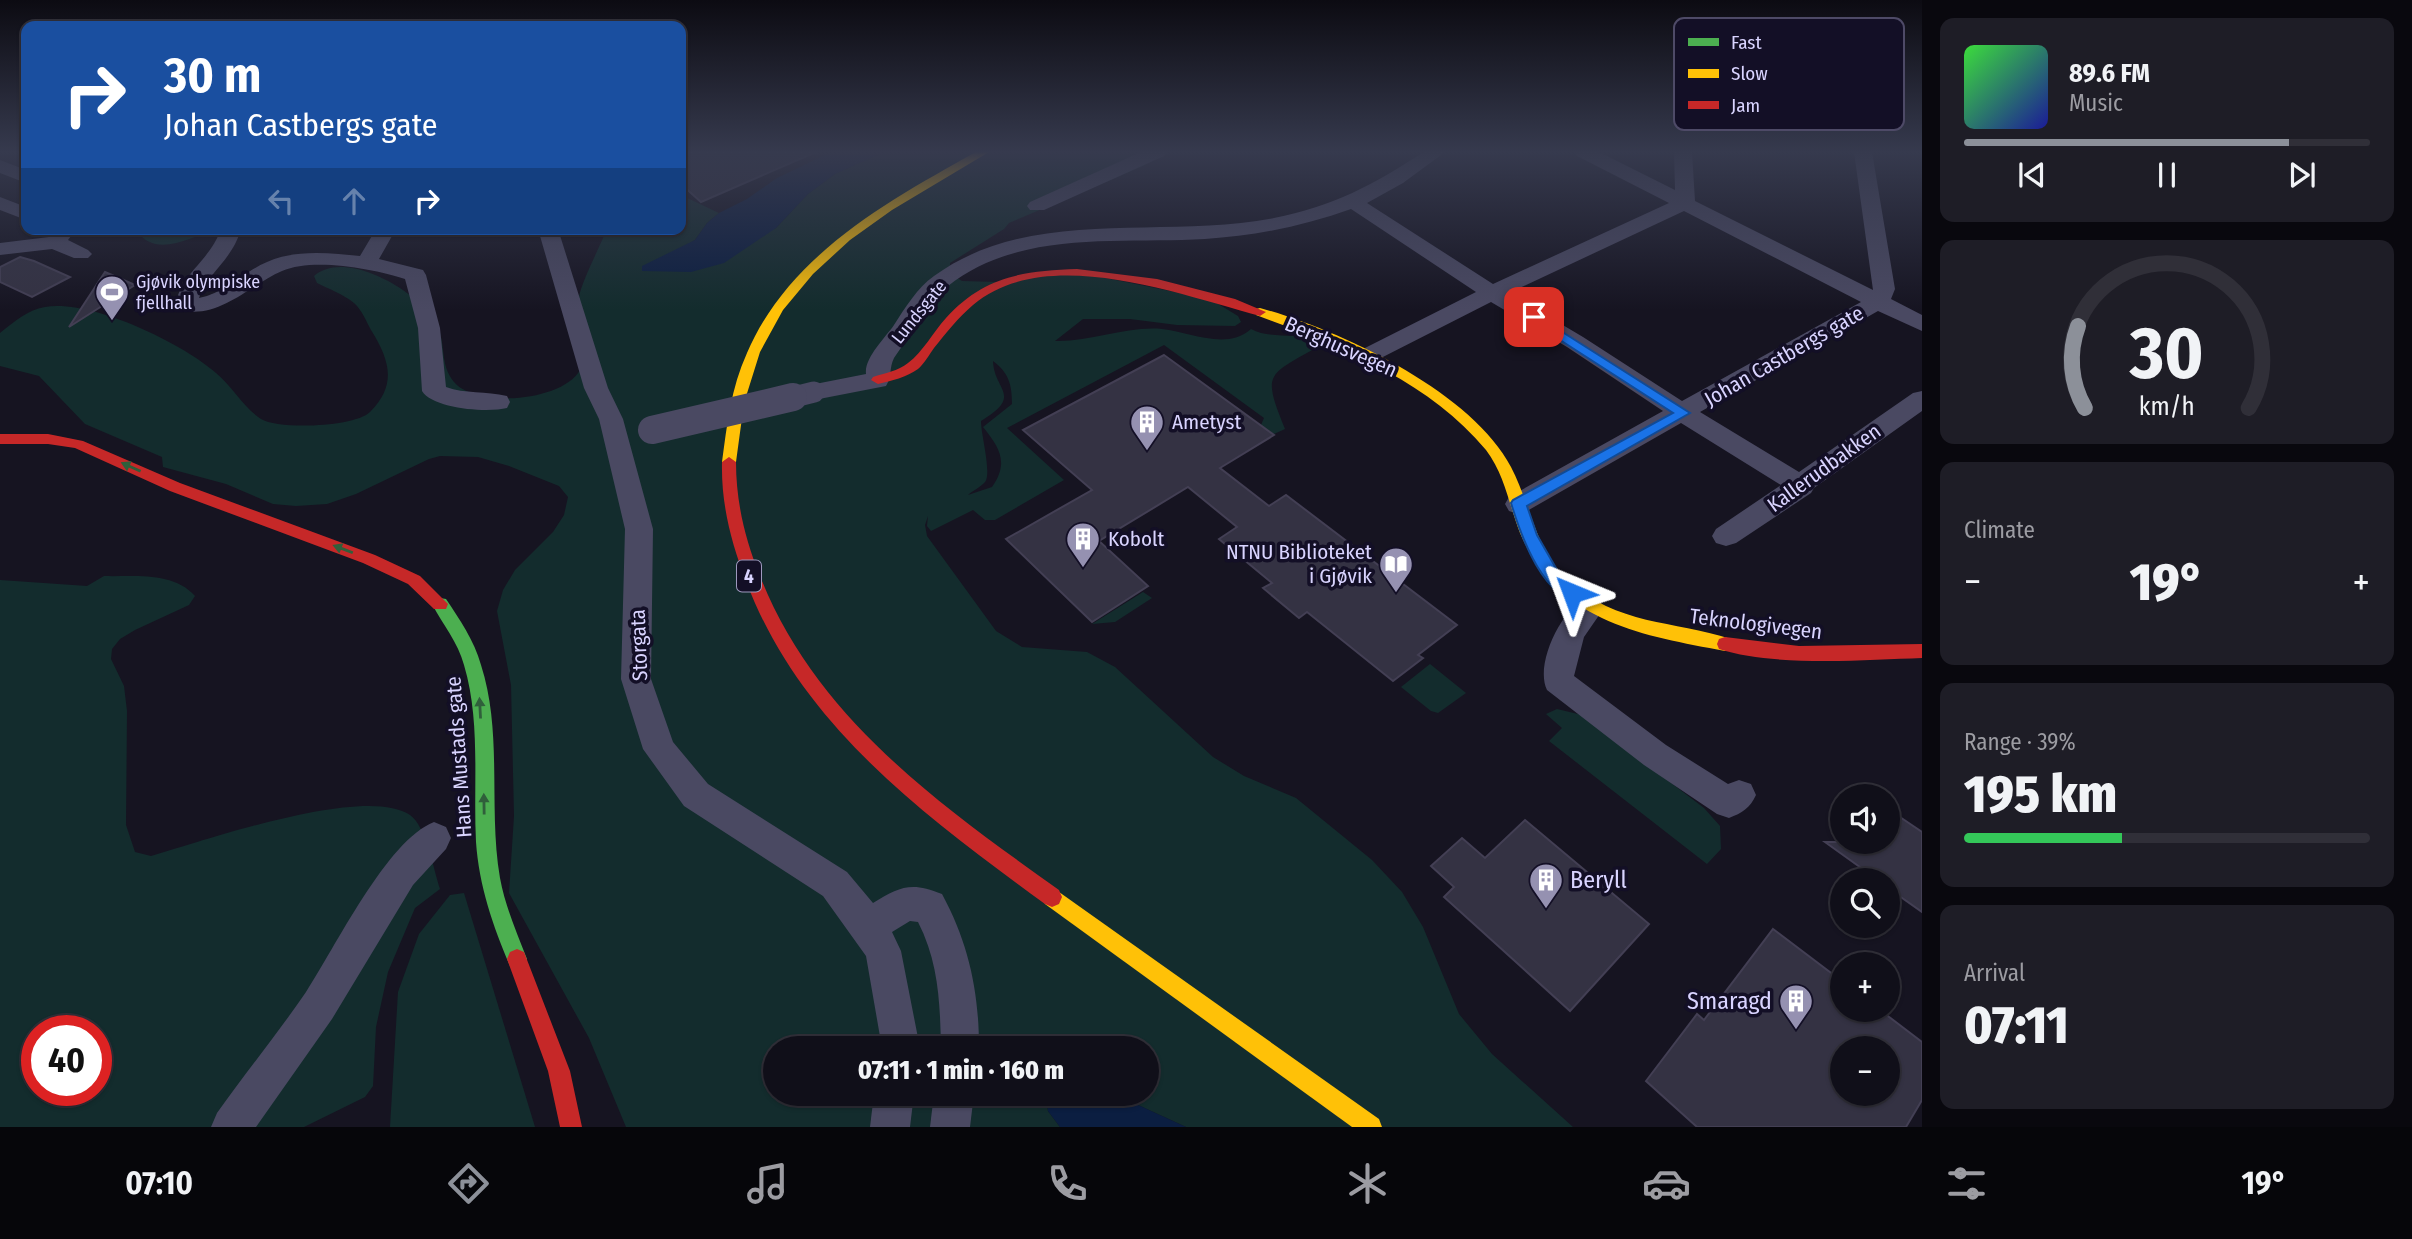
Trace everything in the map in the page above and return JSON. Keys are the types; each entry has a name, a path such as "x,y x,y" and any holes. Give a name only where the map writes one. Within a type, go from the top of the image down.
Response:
{"main road":[{"name":"4","path":"891,205 833,247 788,293 750,353 737,390 728,449 731,506 750,577 772,625 805,679 850,732 903,783 965,834 1371,1127"},
{"name":"Berghusvegen","path":"878,380 913,366 957,311 982,292 1016,279 1047,272 1106,273 1233,302 1386,363 1460,416 1491,447 1508,472 1529,536 1554,579 1590,608"},
{"name":"Hans Mustads gate","path":"0,439 48,439 78,444 175,487 369,559 414,580 428,590 455,622 467,645 481,708 485,832 490,879 504,926 559,1071 571,1127"},
{"name":"Teknologivegen","path":"1590,608 1649,630 1763,651 1811,655 1922,651"}],"street":[{"name":"Lundsgate","path":"878,380 877,369 883,357 940,282 977,258 1002,247 1055,238 1182,235 1246,229 1301,218 1345,205"},
{"path":"1357,205 1492,293 1575,342 1683,413 1802,486"},
{"path":"1369,355 1492,293 1682,205"},
{"path":"1688,205 1922,324"},
{"name":"Johan Castbergs gate","path":"1518,503 1879,301 1884,289 1871,205"},
{"path":"0,249 55,235 81,254"},
{"path":"229,235 223,250 193,284 186,296 187,305 203,306 211,303 281,264 315,261 366,262 397,268 415,275 429,328 433,391 454,399 498,402"},
{"path":"366,262 383,235"},
{"name":"Storgata","path":"550,235 596,388 615,435 639,529 636,679 659,749 696,795 835,884 868,926 883,951 899,1036"},
{"path":"615,435 652,430 814,392 878,380"},
{"name":"Kallerudbakken","path":"1726,536 1802,486 1842,453 1922,399"},
{"path":"1590,608 1576,621 1563,648 1558,681 1655,755 1730,803 1739,795"},
{"path":"231,1127 319,1006 401,873 434,838"},
{"path":"868,926 906,903 929,906 948,942 956,972 960,1036"},
{"path":"890,1127 893,1106"},
{"path":"950,1127 953,1106"}],"green space":[{"path":"686,205 701,205 719,213 707,223 695,240 672,254 776,228 798,205 1052,205 1009,223 1004,229 950,263 950,273 962,281 998,282 1076,272 1210,299 1238,316 1241,322 1235,326 1177,325 1130,319 1083,319 1055,341 1149,329 1231,339 1251,329 1266,334 1315,340 1314,349 1286,365 1273,378 1274,397 1285,429 1274,434 1261,425 1264,418 1164,345 1007,428 1064,480 995,520 985,520 973,510 931,531 927,526 928,516 925,525 927,536 996,631 1022,647 1087,652 1115,667 1213,757 1244,776 1296,798 1372,860 1402,892 1423,927 1459,1014 1492,1054 1573,1127 1186,1127 1140,1106 1159,1106 1159,1036 763,1036 763,1106 1047,1106 1060,1127 626,1127 589,1038 509,893 514,816 511,685 497,611 503,590 515,570 553,532 564,515 568,497 559,486 478,457 440,456 356,494 327,504 273,504 226,484 163,467 162,457 85,424 39,376 0,366 0,333 32,311 64,306 110,316 181,349 216,373 261,419 299,426 349,421 370,412 379,402 388,371 382,351 359,309 345,297 317,283 314,276 328,269 345,267 383,278 417,301 430,314 438,327 450,376 465,391 499,398 539,395 571,381 580,370 586,342 580,292 604,235 686,235","holes":["993,361 1009,380 1012,404 983,427 998,449 1000,470 992,487 968,495 983,484 987,477 981,421 994,412 1004,399"]},
{"path":"141,235 200,235 163,245"},
{"path":"104,576 140,576 176,582 195,596 189,605 135,630 120,639 112,649 111,659 124,686 127,711 126,825 135,852 151,856 284,818 358,806 388,807 410,815 416,821 429,849 440,889 415,908 388,972 376,1027 373,1086 365,1097 304,1127 0,1127 0,580 87,586"},
{"path":"1143,592 1152,598 1115,622 1092,624"},
{"path":"1430,664 1466,693 1438,713 1431,711 1401,687"},
{"path":"1557,709 1582,715 1704,808 1720,826 1721,849 1707,864 1549,741 1562,728 1546,714"},
{"path":"464,893 535,1127 390,1127 398,992 419,934 450,895"}],"water":[{"path":"736,205 798,205 776,228 724,263 691,272 642,271 642,266 695,240 707,223"},
{"path":"1047,1106 1140,1106 1186,1127 1060,1127"}],"building":[{"path":"20,257 70,277 32,297 0,282 0,267"},
{"path":"105,272 135,285 69,327"},
{"path":"1164,355 1274,435 1220,468 1269,506 1286,495 1457,625 1418,655 1423,658 1393,681 1307,612 1299,618 1263,588 1272,583 1219,539 1237,527 1188,487 1099,541 1148,586 1092,622 1006,539 1092,490 1023,430"},
{"path":"1900,817 1922,832 1922,912 1900,896 1900,868 1861,868 1842,854 1900,854"},
{"name":"Beryll","path":"1525,820 1649,924 1570,1011 1444,897 1454,887 1431,866 1462,838 1485,858"},
{"name":"Smaragd","path":"1773,929 1830,972 1830,1022 1896,1022 1922,1042 1922,1100 1906,1127 1697,1127 1646,1081 1697,1014 1704,1020"}],"traffic: fast":[{"path":"440,604 460,633 473,665 480,699 483,735 486,843 490,878 498,909 517,959"}],"traffic: slow":[{"path":"729,462 737,403 753,352 778,309 809,271 846,238 894,205"},
{"path":"1260,312 1323,336 1384,364 1441,400 1467,421 1504,466 1528,533 1543,562 1562,585 1584,602 1637,625 1725,644"},
{"path":"1052,897 1371,1127"}],"traffic: jam":[{"path":"878,380 913,366 952,319 978,295 1006,281 1039,274 1117,276 1195,292 1260,312"},
{"path":"0,439 48,439 78,444 175,487 369,559 414,580 440,604"},
{"path":"729,462 732,510 744,556 765,611 794,662 829,708 868,751 958,828 1052,897"},
{"path":"1725,644 1799,652 1922,651"},
{"path":"517,959 559,1071 571,1127"}],"place":[{"name":"Gjøvik olympiske fjellhall","path":"112,322"},
{"name":"Ametyst","path":"1147,452"},
{"name":"Kobolt","path":"1083,569"},
{"name":"NTNU Biblioteket i Gjøvik","path":"1396,594"},
{"name":"Beryll","path":"1546,910"},
{"name":"Smaragd","path":"1796,1031"}],"route":[{"path":"1534,317 1683,413 1518,503 1529,536 1554,579 1572,593"}]}
